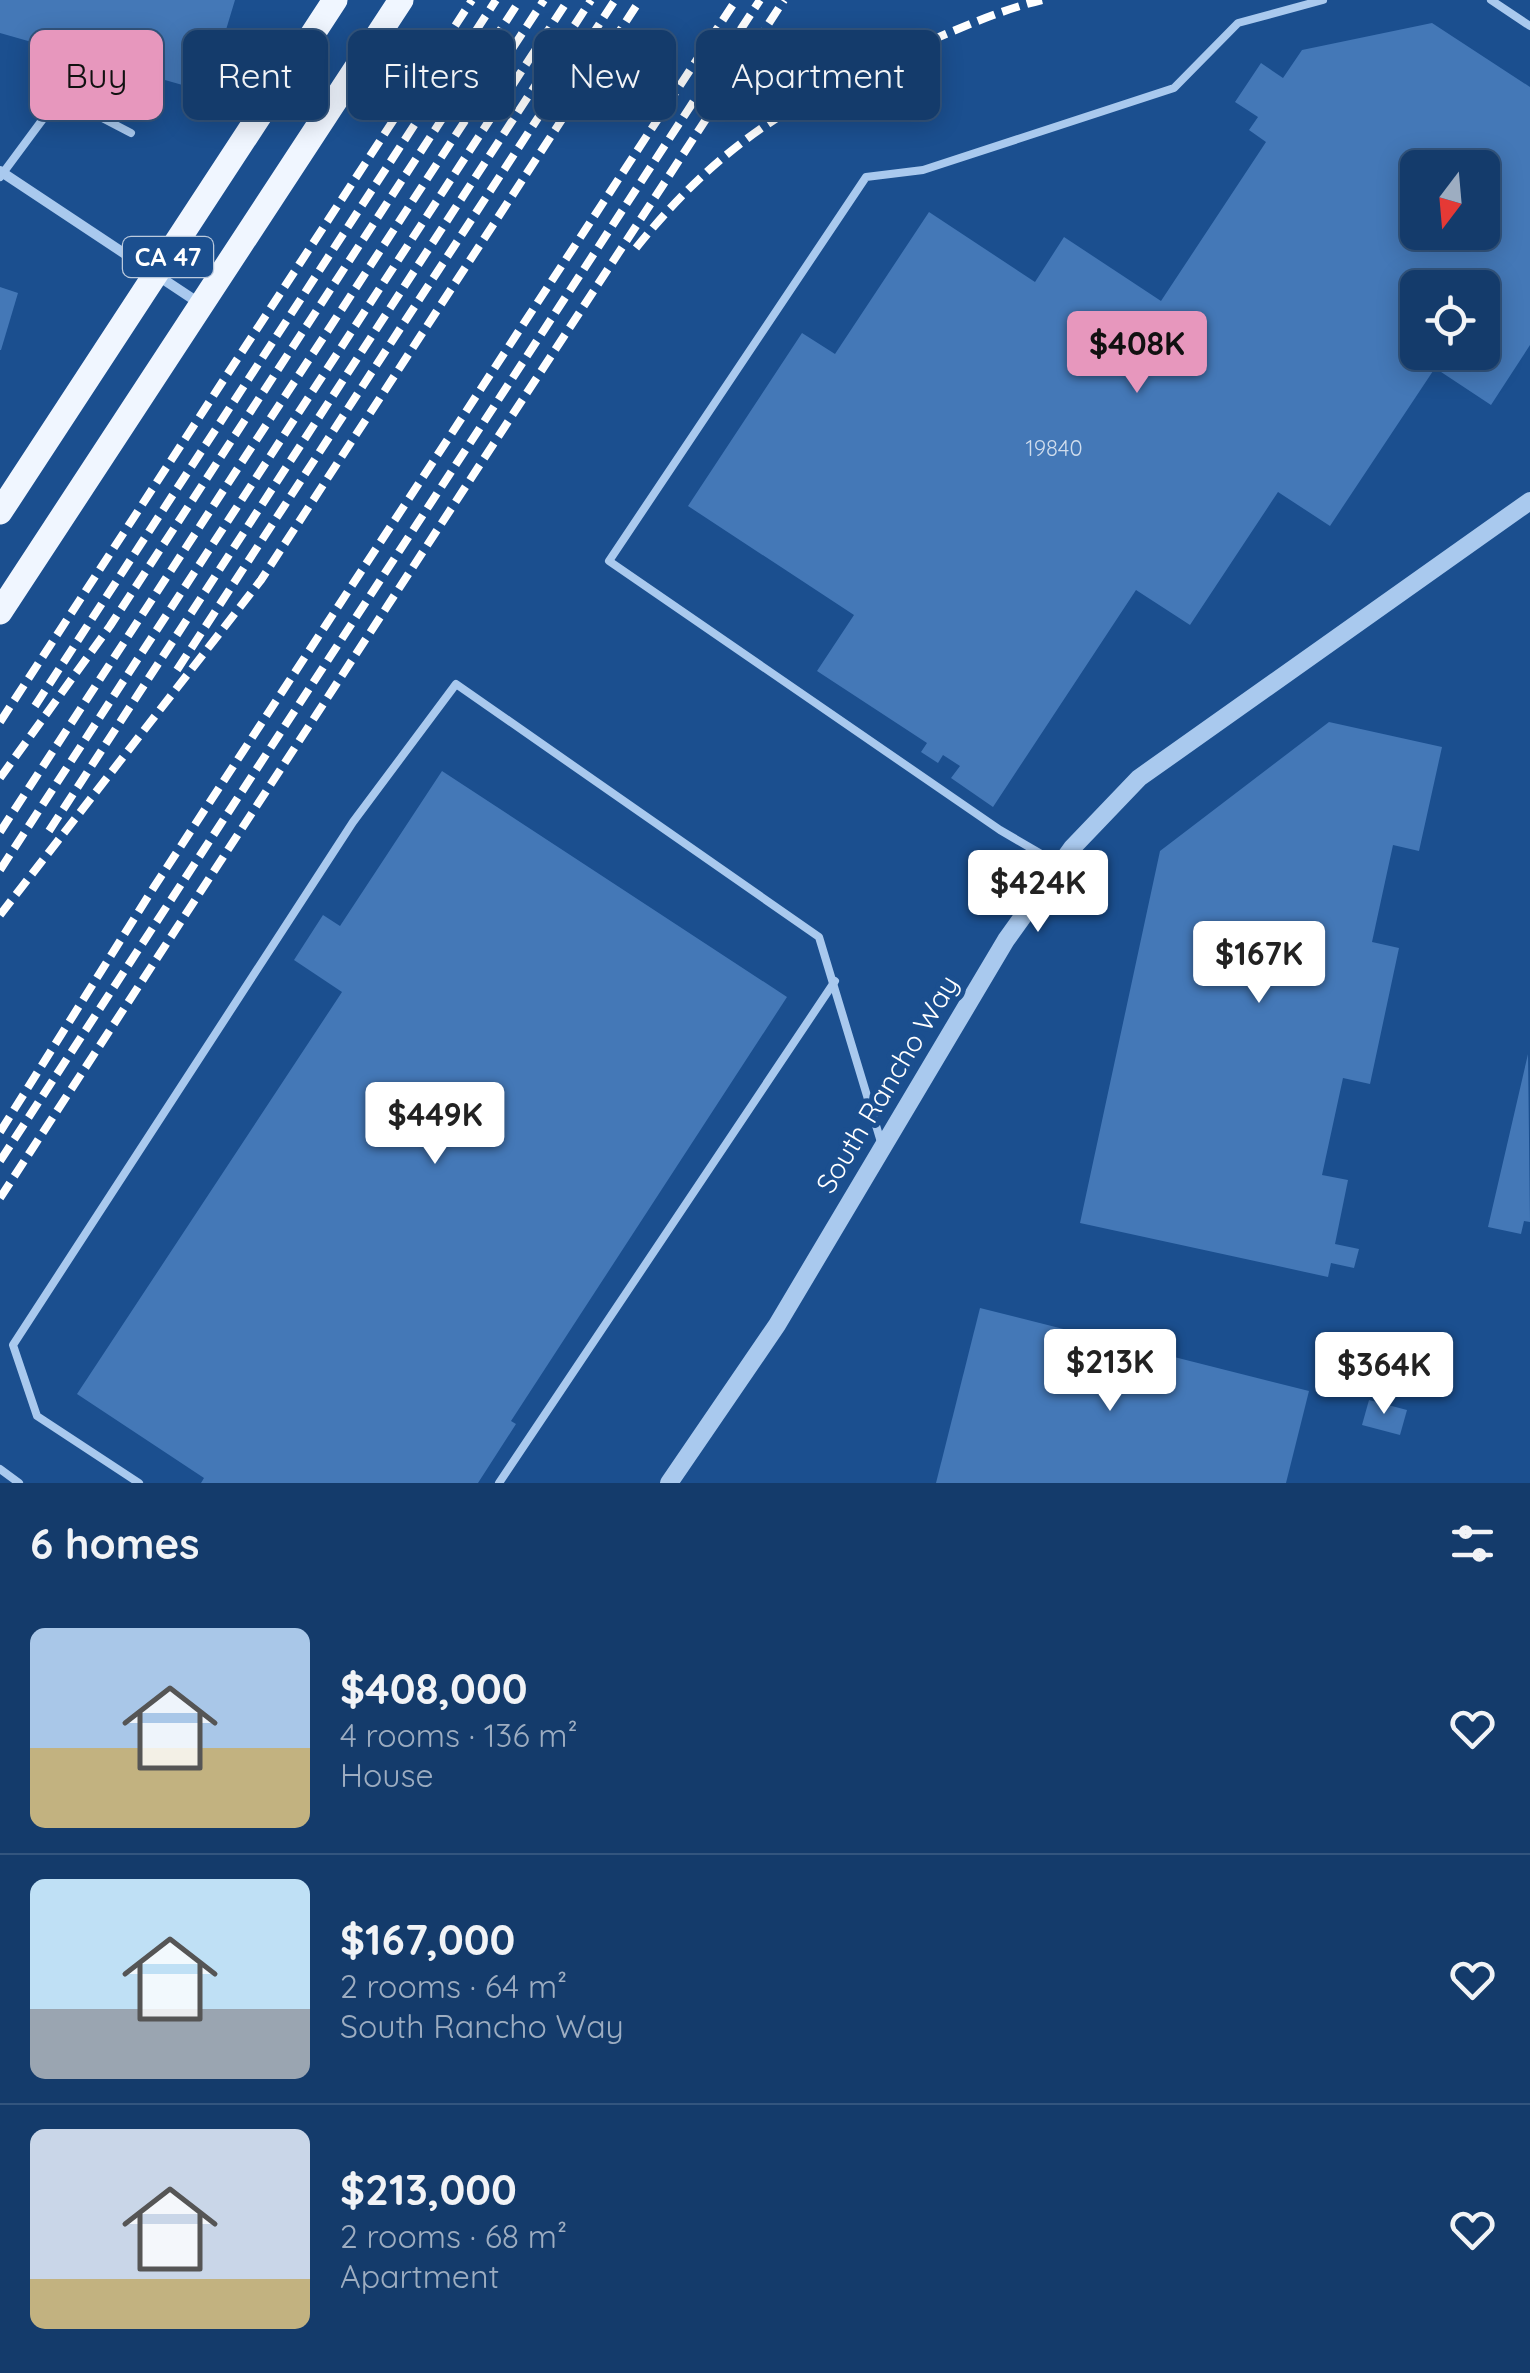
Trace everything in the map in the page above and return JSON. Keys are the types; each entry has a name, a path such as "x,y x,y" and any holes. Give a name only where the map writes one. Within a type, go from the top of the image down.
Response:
{"main road":[{"name":"CA 47","path":"0,512 335,0"},
{"name":"CA 47","path":"0,612 401,0"}],"street":[{"path":"1,174 200,303"},
{"name":"South Rancho Way","path":"669,1483 776,1325 1006,940 1072,848 1138,778 1530,500"}],"lane":[{"path":"1060,865 1000,830 609,562 866,177 923,170 1174,88 1238,23 1323,0"},
{"path":"1491,0 1530,26"},
{"path":"1,174 60,96 131,133"},
{"path":"139,1483 37,1416 13,1345 353,822 456,684 819,937 882,1145"},
{"path":"499,1483 835,982"},
{"path":"0,1469 20,1483"}],"building":[{"path":"0,0 235,0 226,30 183,30 183,85 163,79 163,30 30,30 30,42 0,33"},
{"path":"1432,23 1530,87 1530,345 1491,405 1438,370 1500,370 1500,270 1400,270 1400,370 1434,370 1330,526 1278,492 1190,625 1136,590 993,807 951,778 960,766 943,755 938,763 921,752 927,743 817,671 854,615 688,506 802,333 835,354 929,212 1035,282 1064,237 1161,301 1266,142 1249,130 1258,117 1235,102 1261,63 1283,78 1302,50"},
{"path":"0,287 18,293 1,350 0,350"},
{"path":"1329,722 1442,747 1419,851 1393,845 1372,942 1399,948 1370,1084 1343,1078 1322,1175 1348,1180 1335,1244 1359,1249 1354,1268 1331,1263 1328,1277 1080,1223 1160,851"},
{"path":"442,771 787,997 511,1421 516,1424 478,1483 201,1483 204,1478 77,1394 342,992 294,960 323,915 340,926"},
{"path":"1528,1054 1530,1222 1524,1221 1521,1234 1488,1227"},
{"path":"980,1308 1309,1391 1286,1483 936,1483"},
{"path":"1369,1400 1407,1410 1400,1435 1362,1425"}],"railway":[{"path":"0,722 472,0"},
{"path":"35,706 496,0"},
{"path":"0,778 110,626 520,0"},
{"path":"0,832 544,0"},
{"path":"0,870 568,0"},
{"path":"49,831 591,0"},
{"path":"177,670 615,0"},
{"path":"0,915 261,580 640,0"},
{"path":"0,1132 154,887 736,0"},
{"path":"0,1161 760,0"},
{"path":"0,1198 784,0"},
{"path":"636,248 698,180 794,107 913,48 993,15 1042,0"}]}
